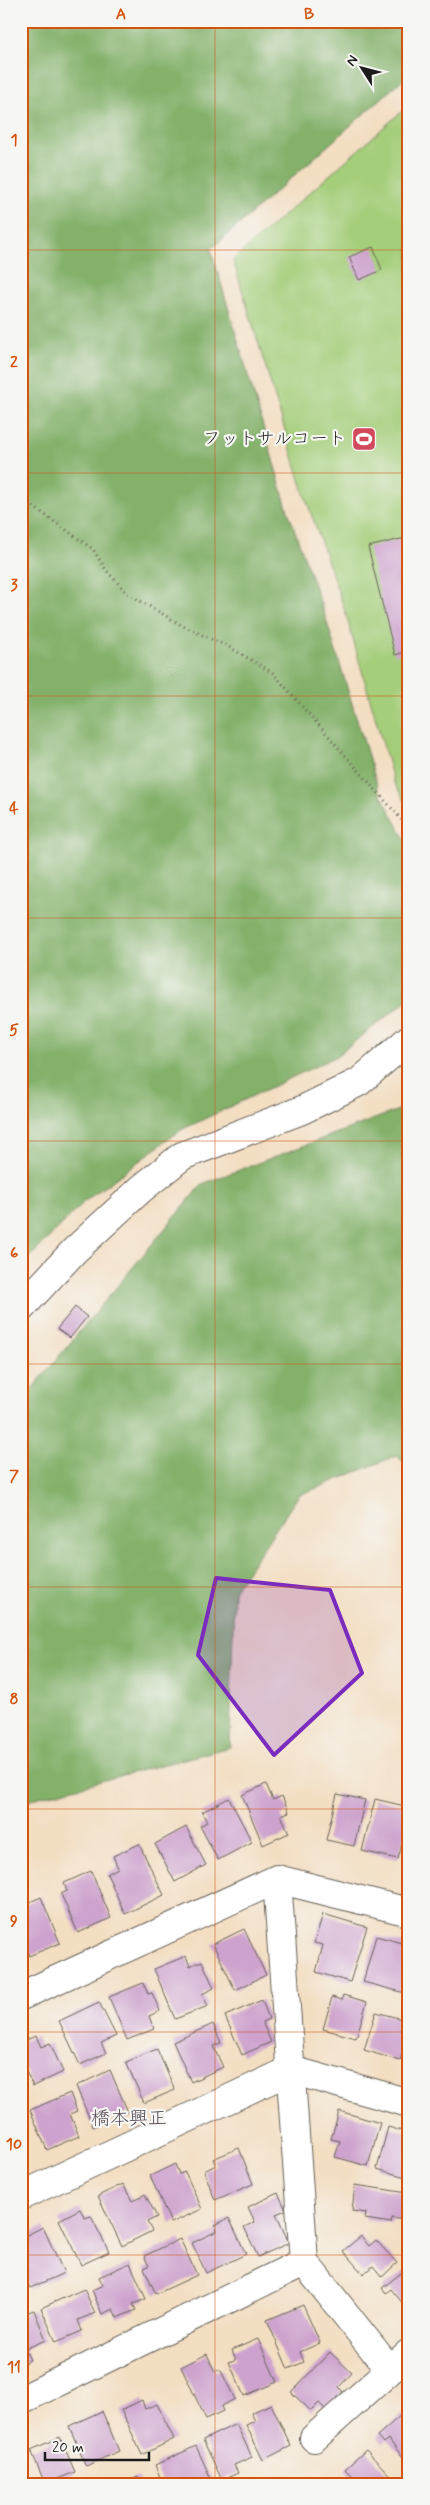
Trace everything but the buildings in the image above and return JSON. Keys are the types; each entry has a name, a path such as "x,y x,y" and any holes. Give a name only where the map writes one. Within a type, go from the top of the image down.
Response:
{"street":[{"path":"21,1308 74,1250 141,1189 182,1156 302,1110 359,1082 409,1039"},
{"path":"278,1879 304,2262 399,2361 314,2438"},
{"path":"21,1996 278,1879 409,1912"},
{"path":"21,2196 291,2070 409,2103"},
{"path":"21,2400 304,2262"}],"path":[{"path":"21,498 93,550 106,570 127,593 182,626 229,648 273,673 409,828"}],"highlighted area":[{"path":"216,1578 330,1590 362,1673 274,1755 198,1655"}],"green space":[{"path":"21,21 409,21 409,74 211,249 288,511 325,616 379,791 409,846 409,999 335,1057 181,1130 85,1201 21,1266"},
{"path":"409,105 409,808 394,783 344,608 305,496 233,260"},
{"path":"409,1106 409,1465 396,1456 299,1495 234,1591 230,1747 36,1798 21,1804 21,1402 202,1184"}],"place":[{"name":"フットサルコート","path":"364,439"}],"district":[{"name":"橋本興正","path":"129,2118"}]}
